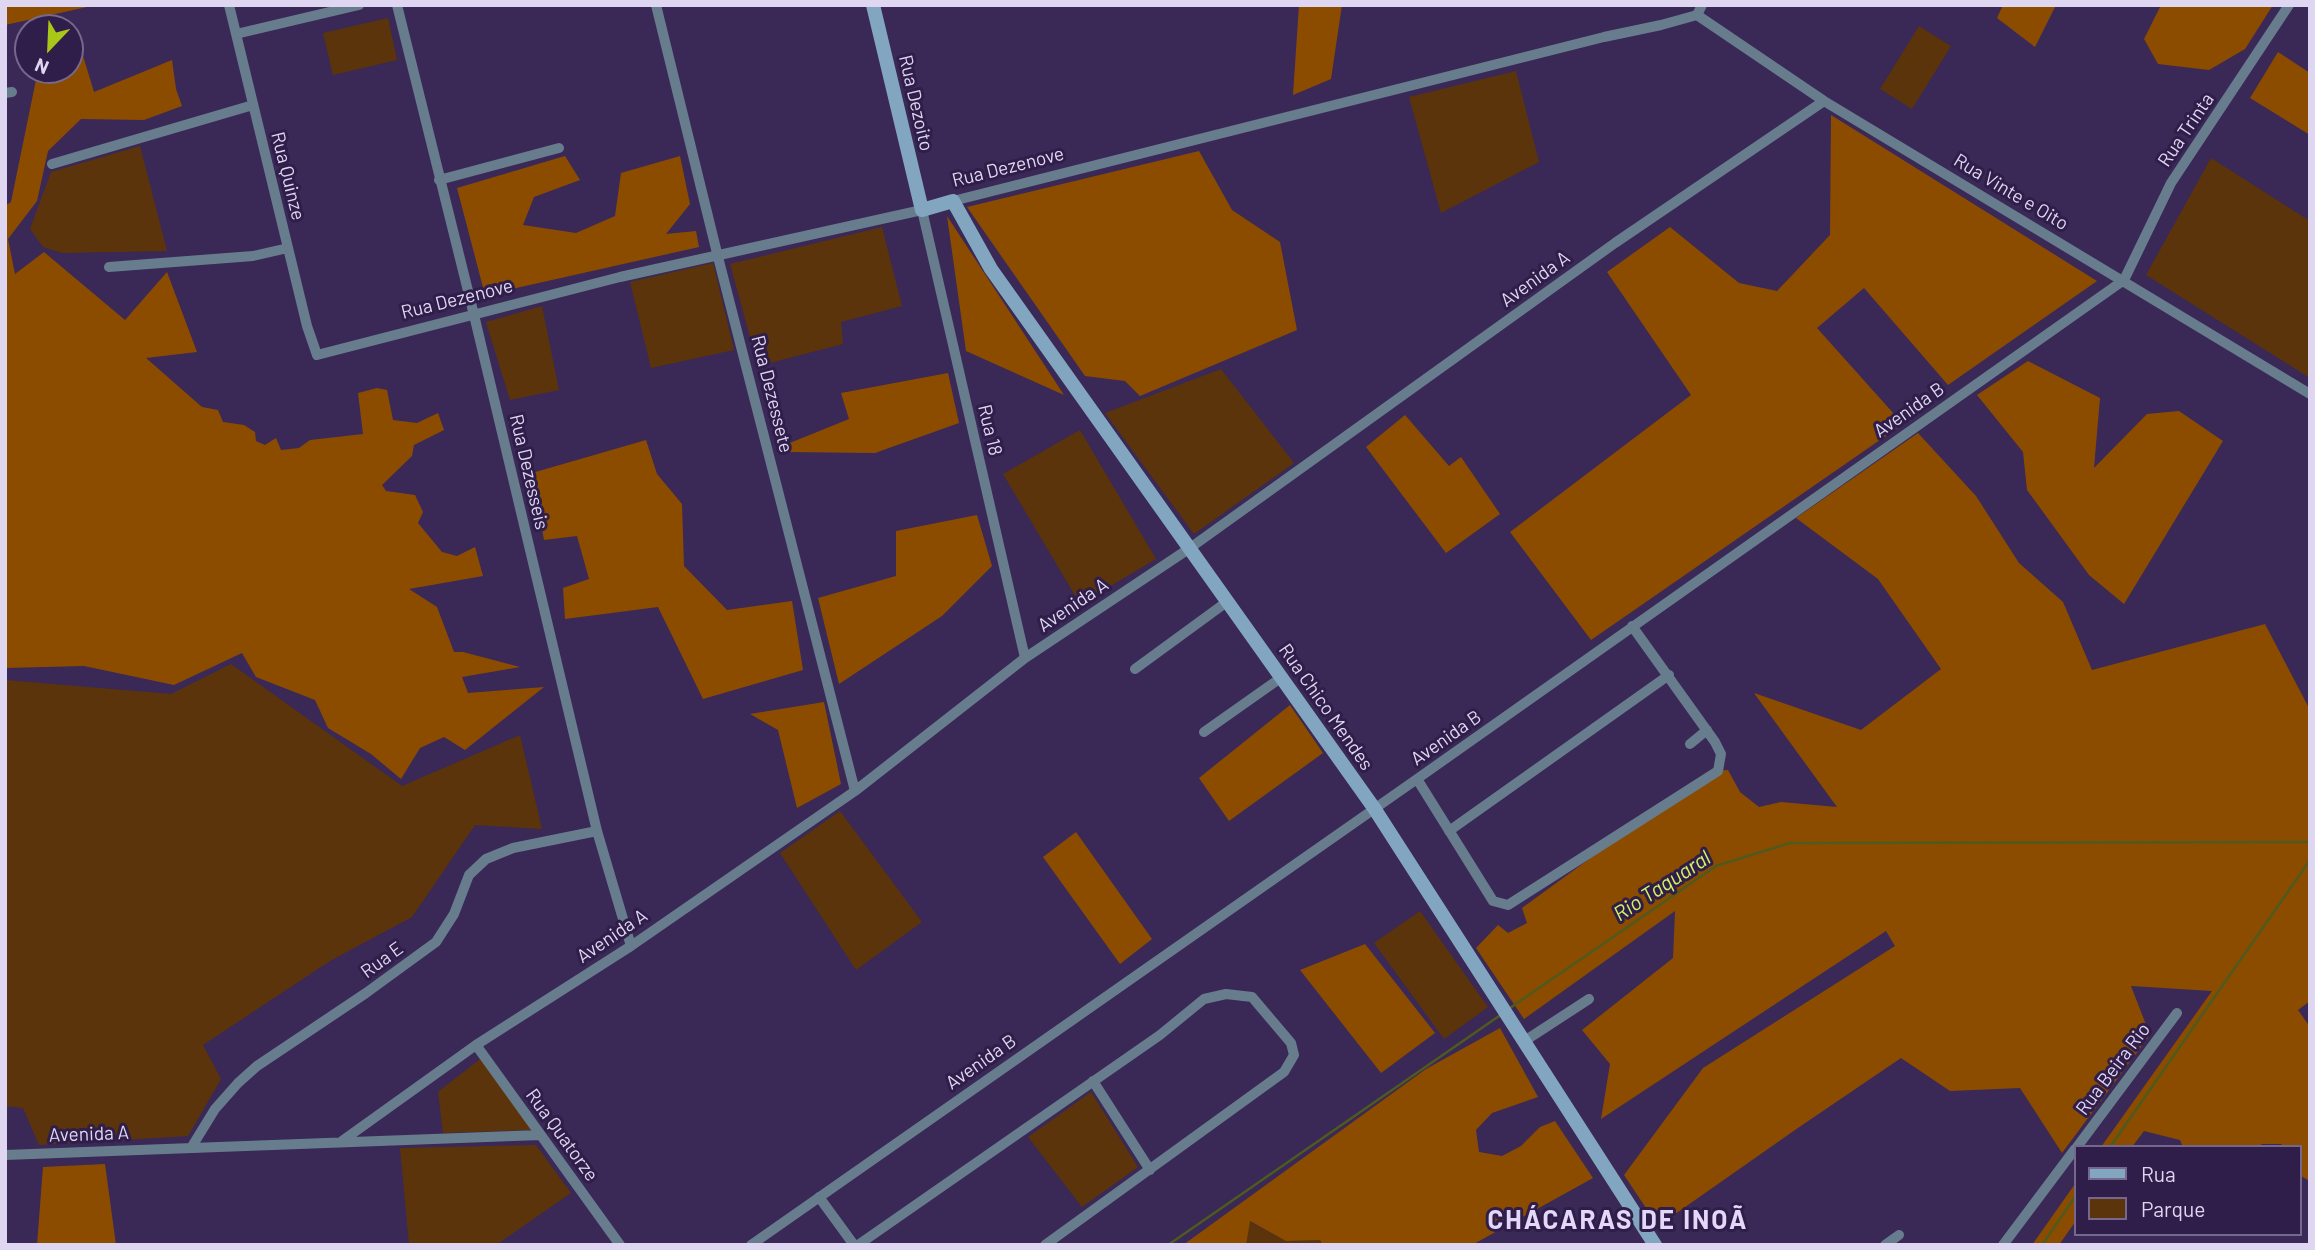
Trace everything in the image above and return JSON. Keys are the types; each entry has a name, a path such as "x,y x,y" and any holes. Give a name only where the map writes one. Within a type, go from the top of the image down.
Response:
{"main road":[{"name":"Rua Dezoito","path":"873,5 922,210"},
{"name":"Rua Dezenove","path":"922,210 953,201"},
{"name":"Rua Chico Mendes","path":"953,201 991,269 1374,808 1509,1022 1655,1245"}],"street":[{"name":"Rua Quinze","path":"229,5 307,326 317,355"},
{"path":"236,34 359,5"},
{"name":"Rua Dezesseis","path":"397,5 597,831 631,946"},
{"name":"Rua Dezessete","path":"656,5 855,791"},
{"name":"Rua Trinta","path":"2124,280 2171,183 2289,5"},
{"name":"Rua Dezenove","path":"953,201 1699,10"},
{"name":"Rua Vinte e Oito","path":"1699,10 1824,101 2310,394"},
{"name":"Avenida A","path":"342,1141 476,1045 631,946 855,791 1025,659 1190,548 1615,243 1824,101"},
{"path":"52,164 253,105"},
{"path":"439,180 559,148"},
{"name":"Rua Dezenove","path":"317,355 620,277 922,210"},
{"name":"Rua 18","path":"922,210 1025,659"},
{"path":"109,267 253,256 288,248"},
{"name":"Avenida B","path":"751,1245 2124,280"},
{"path":"1135,669 1228,601"},
{"path":"1417,779 1493,901 1508,905 1718,771 1721,754 1707,730 1632,626"},
{"path":"1449,831 1669,675"},
{"path":"1203,732 1282,677"},
{"path":"1690,744 1707,730"},
{"name":"Rua E","path":"191,1148 215,1109 257,1066 436,942 454,914 470,875 486,859 513,848 597,831"},
{"path":"819,1197 856,1245 1160,1035 1204,999 1226,994 1252,997 1292,1043 1293,1055 1284,1072 1045,1245"},
{"path":"1523,1042 1589,999"},
{"name":"Rua Beira Rio","path":"2078,1145 2177,1013"},
{"name":"Rua Quatorze","path":"476,1045 620,1245"},
{"path":"1093,1081 1150,1170"},
{"name":"Avenida A","path":"5,1155 540,1135"},
{"name":"Rua Beira Rio","path":"2003,1245 2074,1151"},
{"path":"1885,1245 1899,1236"}],"green space":[{"path":"388,18 397,60 333,75 323,33"},
{"path":"1919,26 1951,46 1912,109 1880,89"},
{"path":"1516,71 1539,162 1441,213 1409,97"},
{"path":"140,146 167,251 62,253 43,247 30,229 51,172"},
{"path":"2211,158 2310,221 2310,378 2146,275"},
{"path":"882,227 902,306 841,322 843,344 758,366 730,264"},
{"path":"713,263 734,350 651,368 630,282"},
{"path":"542,306 559,390 510,400 486,322"},
{"path":"1221,369 1294,463 1194,534 1105,413"},
{"path":"1080,430 1156,559 1080,604 1003,474"},
{"path":"231,664 402,786 520,735 542,829 475,825 412,917 330,961 203,1045 221,1079 188,1136 39,1145 23,1108 5,1106 5,680 171,694"},
{"path":"840,811 922,922 856,970 780,853"},
{"path":"1420,911 1488,1007 1444,1039 1374,943"},
{"path":"480,1059 532,1130 443,1133 438,1092"},
{"path":"1091,1092 1138,1167 1082,1207 1028,1137"},
{"path":"536,1145 571,1193 496,1245 409,1245 400,1148"},
{"path":"1249,1221 1286,1241 1320,1240 1323,1245 1246,1245"}],"shaded area":[{"path":"5,5 87,5 55,14 14,14 14,23 5,25"},
{"path":"1299,5 1342,5 1331,79 1293,95"},
{"path":"2003,5 2056,5 2035,47 1997,18"},
{"path":"2161,5 2273,5 2245,49 2209,70 2158,64 2144,39"},
{"path":"2278,52 2310,73 2310,135 2250,98"},
{"path":"84,59 94,92 172,60 176,89 182,106 144,120 81,119 48,151 37,201 8,239 15,274 44,252 125,320 167,272 197,352 146,358 202,407 218,410 223,422 244,425 255,432 256,441 265,445 276,438 281,450 299,448 310,440 363,434 358,393 377,388 387,390 393,420 417,423 438,413 444,430 414,445 412,456 382,485 386,491 415,495 423,512 418,523 442,552 457,556 475,547 483,576 409,589 437,607 454,652 520,667 462,677 468,693 544,687 465,750 444,737 420,748 401,779 371,754 328,728 315,700 256,677 242,653 174,685 84,666 5,668 5,206 11,202 35,84 84,84"},
{"path":"1831,115 2097,281 1948,385 1864,288 1817,328 1903,424 1591,640 1510,532 1691,395 1607,272 1670,227 1739,283 1777,291 1830,235"},
{"path":"1199,151 1232,210 1280,242 1297,330 1140,396 1125,381 1085,376 967,207"},
{"path":"565,156 580,180 534,197 523,225 576,233 615,216 621,173 680,156 690,204 666,234 696,231 699,247 485,295 457,188"},
{"path":"947,216 1064,395 966,351"},
{"path":"2028,361 2100,398 2094,468 2147,414 2179,411 2223,441 2124,604 2089,575 2027,490 2023,452 1977,395"},
{"path":"948,373 959,423 875,453 787,452 785,445 849,419 841,393"},
{"path":"1405,415 1449,466 1461,457 1500,514 1446,553 1366,447"},
{"path":"1918,433 1976,496 2019,563 2063,602 2092,670 2265,624 2310,710 2310,1001 2298,1010 2310,1027 2310,1181 2301,1176 2301,1145 2182,1145 2180,1140 2144,1131 2134,1145 2102,1145 2212,991 2131,986 2150,1035 2062,1153 2020,1088 1950,1091 1901,1058 1658,1226 1624,1175 1703,1068 1895,946 1886,931 1601,1119 1610,1064 1582,1030 1673,958 1675,911 1524,1019 1476,948 1498,925 1508,933 1527,923 1522,908 1710,771 1728,770 1740,792 1759,807 1781,802 1837,807 1754,693 1861,730 1941,669 1878,579 1796,518"},
{"path":"646,440 657,474 682,504 684,566 727,610 792,601 803,670 703,699 658,607 565,619 563,588 589,579 577,536 544,540 532,473"},
{"path":"977,515 992,566 942,616 839,684 818,598 896,576 896,531"},
{"path":"824,702 841,784 797,808 778,730 750,714"},
{"path":"1290,705 1323,753 1229,821 1199,778"},
{"path":"1076,832 1152,939 1120,964 1043,857"},
{"path":"1365,944 1435,1033 1381,1073 1300,970"},
{"path":"1500,1028 1538,1097 1492,1113 1476,1130 1479,1152 1502,1156 1521,1146 1540,1127 1555,1121 1593,1178 1472,1245 1323,1245 1320,1240 1286,1241 1250,1221 1246,1245 1183,1245 1426,1069"},
{"path":"105,1164 116,1245 37,1245 43,1167"},
{"path":"2074,1185 2074,1223 2059,1245 2032,1245"}],"waterway":[{"name":"Rio Taquaral","path":"1510,1008 1716,866 1790,843 2310,842"},
{"path":"2111,1145 2310,860"},
{"name":"Rio Taquaral","path":"1168,1245 1502,1014"},
{"path":"2042,1245 2074,1198"}],"district":[{"name":"CHÁCARAS DE INOÃ","path":"1618,1220"}]}
